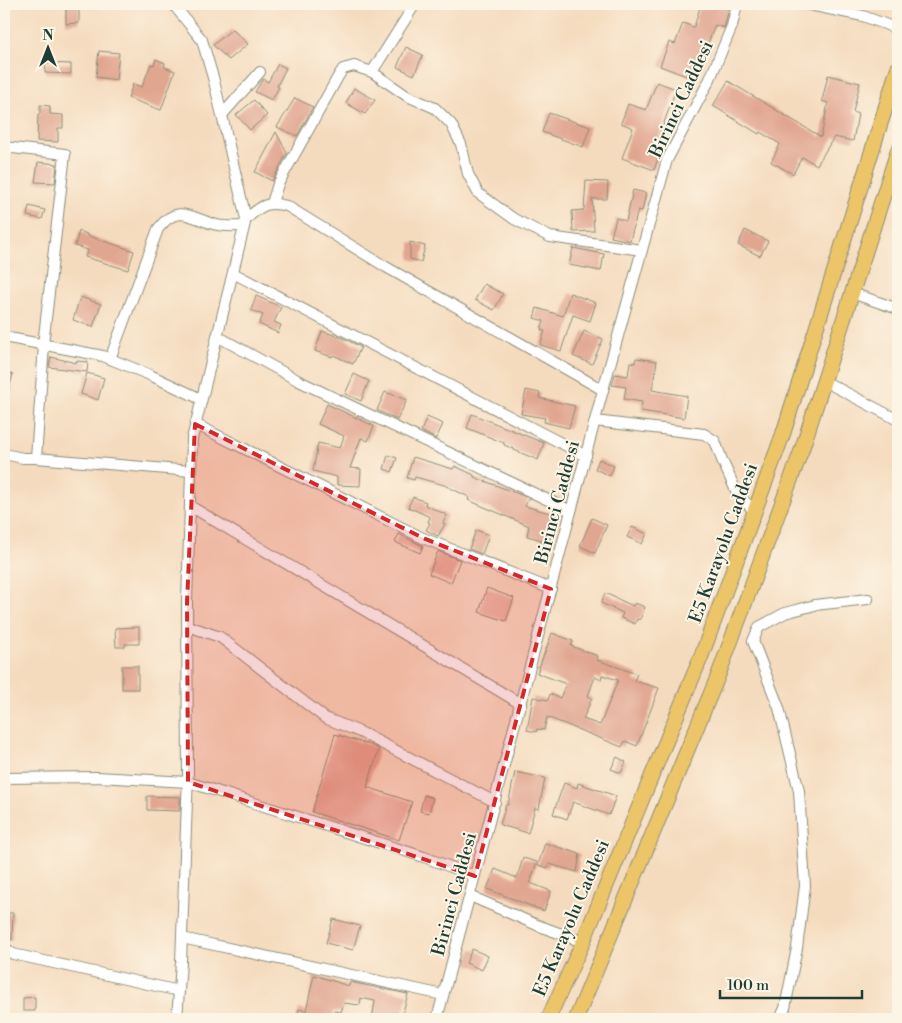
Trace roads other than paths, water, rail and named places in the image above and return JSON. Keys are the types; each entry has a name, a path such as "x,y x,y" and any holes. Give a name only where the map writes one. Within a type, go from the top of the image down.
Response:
{"highway":[{"name":"E5 Karayolu Caddesi","path":"548,1019 583,942 701,657 783,434 898,68"},
{"path":"581,1018 718,676 802,449 898,150"}],"street":[{"path":"173,4 202,40 214,81 245,222 192,439 188,626 188,782 177,1019"},
{"path":"372,72 415,4"},
{"name":"Birinci Caddesi","path":"437,1019 603,390 668,160 710,79 732,26 737,4"},
{"path":"805,4 863,16 898,29"},
{"path":"272,202 278,184 339,75 344,69 354,66 372,72 407,96 435,108 451,124 461,144 468,174 478,193 514,219 550,237 642,250"},
{"path":"222,115 260,72"},
{"path":"4,146 65,154 43,345 36,458"},
{"path":"110,359 155,237 165,220 178,214 186,214 227,227 245,222 259,208 272,202 287,206 386,267 603,390"},
{"path":"233,273 586,456"},
{"path":"852,293 898,309"},
{"path":"4,336 110,359 201,399"},
{"path":"217,336 299,381 571,511"},
{"path":"824,380 898,420"},
{"path":"595,421 704,434 715,441 737,493 754,511"},
{"path":"195,424 423,538 551,589"},
{"path":"4,454 23,458 191,471"},
{"path":"190,506 521,704"},
{"path":"780,1019 785,1008 797,948 805,886 799,791 779,708 753,641 759,627 785,613 815,605 868,599"},
{"path":"188,626 220,637 324,718 360,732 495,802"},
{"path":"4,778 97,778 188,782 424,857 475,876"},
{"path":"470,896 537,925 583,942"},
{"path":"182,938 443,995"},
{"path":"4,946 13,954 179,991"}]}
